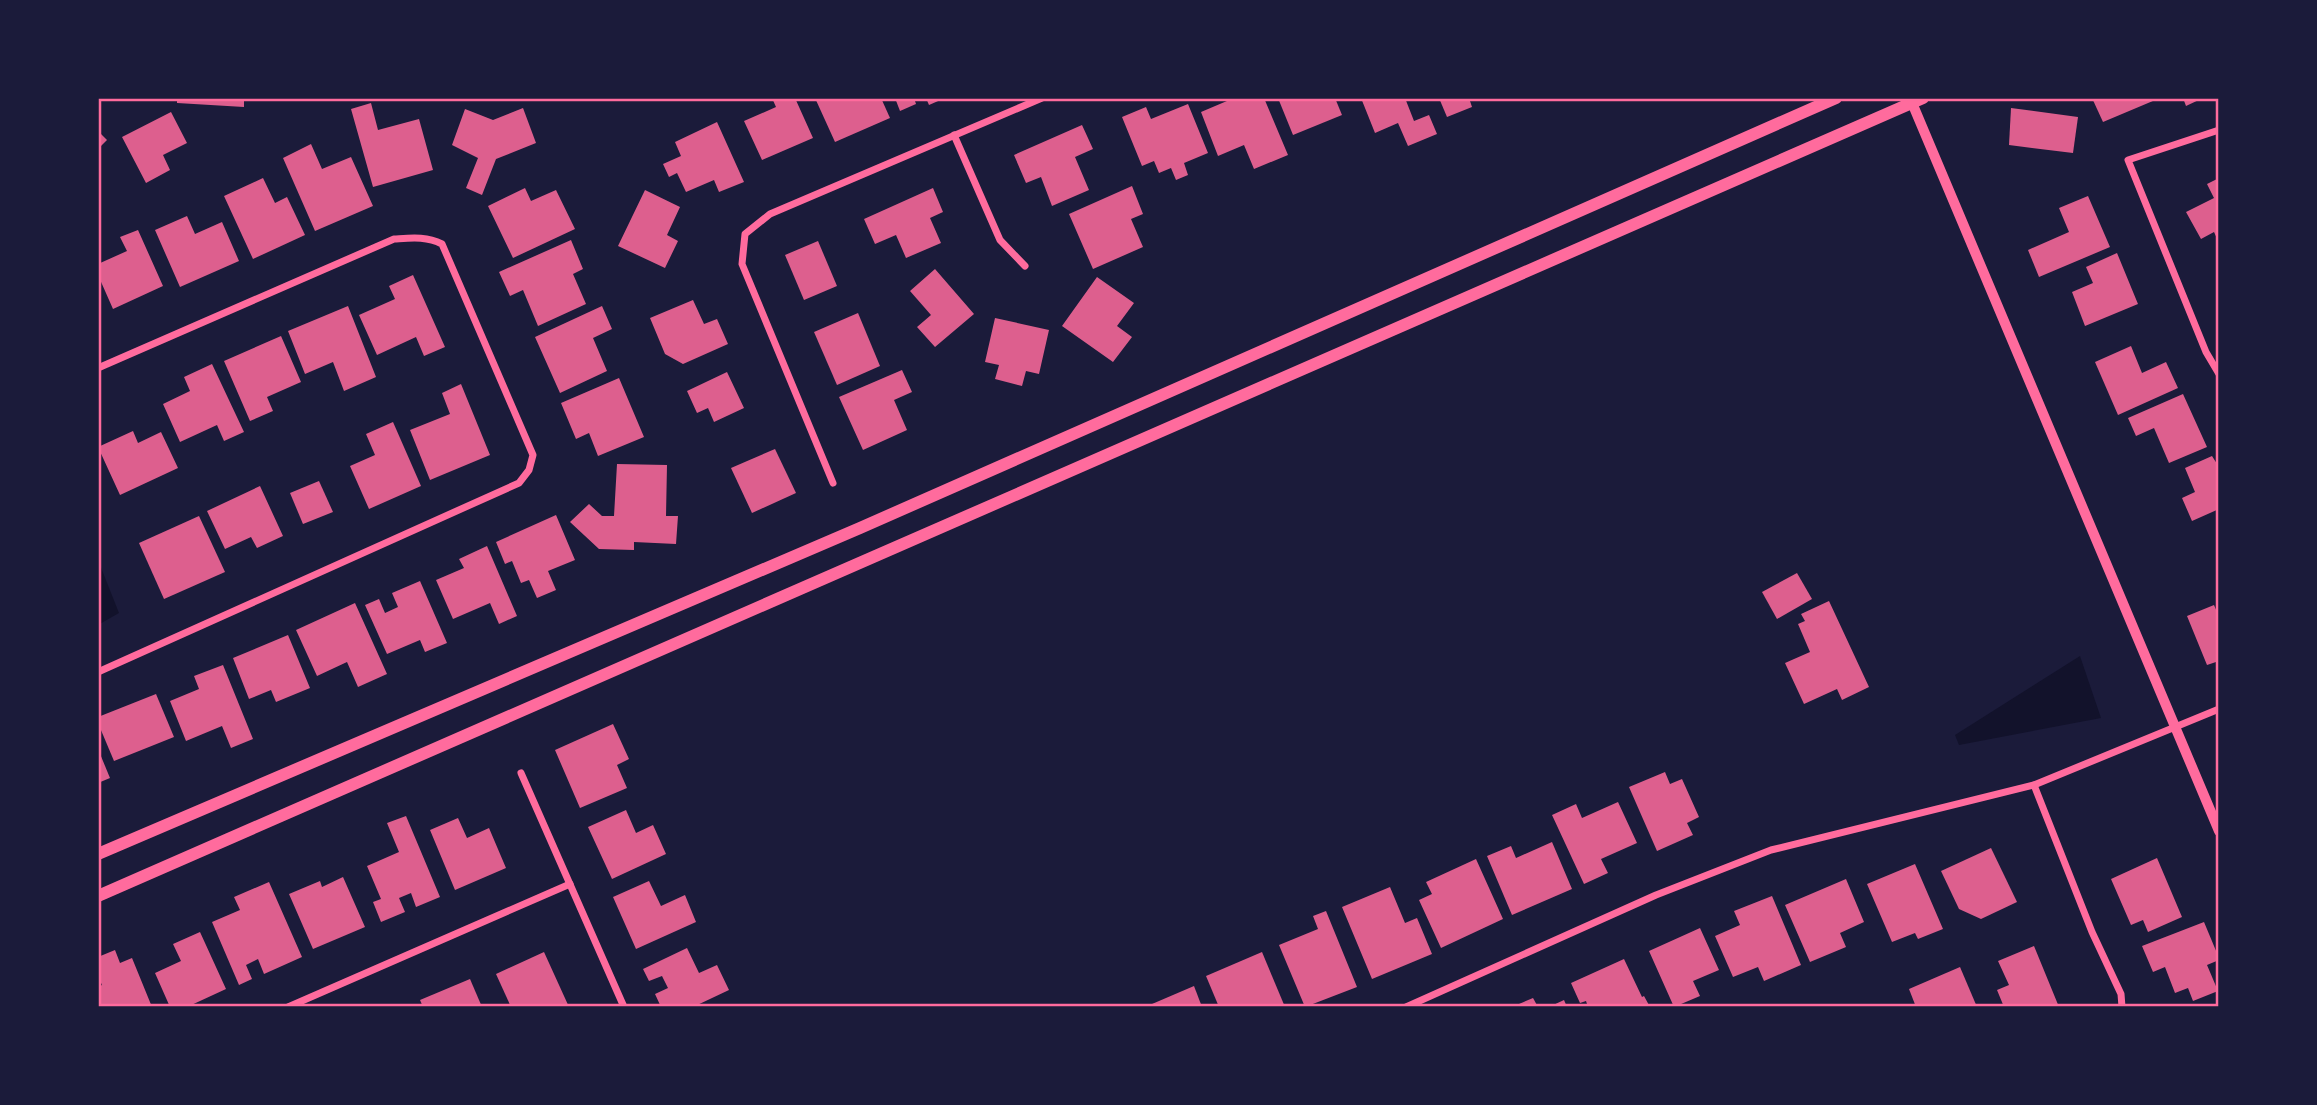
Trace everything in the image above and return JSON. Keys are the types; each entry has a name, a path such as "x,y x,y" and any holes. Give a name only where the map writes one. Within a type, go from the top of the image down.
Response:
{"main road":[{"path":"98,854 860,528 1836,98"},
{"path":"98,895 1915,100"}],"street":[{"path":"833,483 742,264 745,234 770,214 1042,98"},
{"path":"1915,100 2219,831"},
{"path":"2219,130 2128,160 2206,352 2219,374"},
{"path":"954,135 1000,240 1025,266"},
{"path":"98,368 394,239 433,239 442,244 533,455 529,470 519,483 98,672"},
{"path":"1406,1007 1656,895 1771,850 2034,785 2219,709"},
{"path":"522,773 624,1007"},
{"path":"2034,785 2092,932 2121,994 2122,1007"},
{"path":"288,1007 570,884"}],"shaded area":[{"path":"98,560 119,613 98,625"},
{"path":"2080,656 2101,718 1959,745 1955,735"}],"building":[{"path":"177,98 244,98 244,107 177,103"},
{"path":"772,98 795,98 813,138 762,160 744,121 776,107"},
{"path":"815,98 881,98 890,118 835,142"},
{"path":"895,98 914,98 916,104 900,111"},
{"path":"926,98 945,98 929,105"},
{"path":"1234,98 1264,98 1288,155 1254,169 1244,145 1218,156 1201,112"},
{"path":"1278,98 1335,98 1342,115 1293,135"},
{"path":"1361,98 1405,98 1414,121 1429,115 1437,134 1408,146 1398,123 1375,133"},
{"path":"1439,98 1469,98 1472,107 1447,117"},
{"path":"2092,98 2160,98 2103,122"},
{"path":"2183,98 2203,98 2186,106"},
{"path":"371,103 378,130 419,119 433,170 373,187 351,109"},
{"path":"1188,104 1208,153 1184,163 1188,175 1176,180 1171,168 1159,173 1154,161 1142,166 1122,117 1146,107 1151,119"},
{"path":"523,108 536,143 496,159 482,195 466,188 478,158 452,145 465,109 493,120"},
{"path":"2011,108 2078,117 2073,153 2009,145"},
{"path":"171,112 187,143 163,155 170,170 146,183 122,137"},
{"path":"717,122 744,182 719,192 714,180 686,192 677,173 669,177 663,164 681,156 675,142"},
{"path":"1082,125 1093,149 1075,157 1089,190 1052,206 1041,177 1026,183 1014,155"},
{"path":"98,131 107,140 98,149"},
{"path":"311,144 322,169 351,157 373,206 315,231 283,158"},
{"path":"263,178 275,203 287,197 305,235 253,259 224,196"},
{"path":"2219,178 2219,243 2214,232 2201,239 2186,212 2214,198 2207,184"},
{"path":"1132,186 1143,214 1131,219 1143,247 1093,269 1069,214"},
{"path":"525,188 531,201 556,190 575,229 513,258 488,206"},
{"path":"933,188 943,212 930,218 941,243 906,258 896,235 875,244 864,219"},
{"path":"645,190 680,207 667,235 678,241 665,268 618,246"},
{"path":"2088,196 2110,247 2039,277 2028,250 2069,232 2059,208"},
{"path":"187,216 195,234 222,222 239,261 180,287 155,230"},
{"path":"138,230 163,286 113,309 98,275 98,264 127,251 120,237"},
{"path":"571,240 583,269 573,274 586,304 538,326 523,290 510,296 499,272"},
{"path":"818,241 837,286 804,300 785,255"},
{"path":"2117,253 2138,304 2085,326 2072,292 2093,283 2086,267"},
{"path":"935,269 974,314 935,347 917,327 931,315 910,291"},
{"path":"413,275 445,347 424,356 416,337 377,355 359,315 395,299 389,286"},
{"path":"1097,277 1134,303 1117,326 1132,337 1113,362 1062,326"},
{"path":"693,300 704,324 717,319 728,344 683,364 665,354 650,318"},
{"path":"348,306 376,377 344,391 333,362 305,374 288,331"},
{"path":"602,306 612,329 593,338 607,371 560,393 535,337"},
{"path":"858,313 880,366 837,385 814,332"},
{"path":"995,318 1049,330 1039,374 1026,371 1022,386 995,379 999,365 985,362"},
{"path":"281,336 301,382 267,397 273,411 250,421 224,361"},
{"path":"2131,346 2142,373 2166,362 2178,388 2118,415 2095,362"},
{"path":"212,364 244,432 224,441 217,425 180,442 163,404 190,391 184,377"},
{"path":"902,370 912,392 894,400 907,430 863,450 839,397"},
{"path":"727,372 744,408 714,422 708,408 697,413 687,391"},
{"path":"619,378 644,437 598,456 589,433 576,439 561,403"},
{"path":"461,384 490,455 430,480 410,430 450,414 442,393"},
{"path":"2183,394 2207,447 2169,463 2154,428 2136,436 2128,418"},
{"path":"393,422 421,486 369,509 350,466 375,455 366,434"},
{"path":"133,431 138,443 161,432 178,468 120,495 98,447"},
{"path":"775,449 796,493 752,513 731,468"},
{"path":"2212,456 2219,467 2219,509 2192,521 2182,498 2195,492 2185,468"},
{"path":"617,464 667,465 666,516 678,516 676,544 634,542 634,550 599,549 570,522 589,504 602,516 614,516"},
{"path":"319,481 333,512 303,524 290,493"},
{"path":"260,486 283,536 257,548 251,537 225,549 207,511"},
{"path":"556,515 575,560 548,571 556,590 537,598 529,580 521,583 512,561 505,564 496,542"},
{"path":"199,516 225,572 164,599 139,543"},
{"path":"487,546 517,616 499,624 490,603 453,619 436,580 464,568 459,559"},
{"path":"1797,573 1812,599 1777,619 1762,592"},
{"path":"420,581 447,643 425,652 420,640 387,654 365,605 379,599 385,613 398,607 392,593"},
{"path":"1829,601 1869,687 1842,700 1837,689 1804,704 1785,663 1810,652 1798,624 1805,621 1801,614"},
{"path":"355,603 387,674 358,687 347,662 317,676 296,630"},
{"path":"2214,605 2217,612 2219,611 2219,661 2207,665 2187,616"},
{"path":"288,635 310,688 276,702 271,690 249,699 233,658"},
{"path":"223,665 253,739 231,748 222,726 186,741 170,701 199,689 194,676"},
{"path":"156,694 174,737 114,761 98,717"},
{"path":"613,724 629,759 617,765 627,788 580,808 555,750"},
{"path":"98,749 110,778 98,783"},
{"path":"1665,772 1670,784 1682,779 1699,817 1687,823 1693,835 1657,851 1629,787"},
{"path":"1618,802 1637,843 1601,859 1608,873 1584,884 1552,815 1576,804 1582,818"},
{"path":"626,810 636,833 653,825 666,854 612,879 588,827"},
{"path":"406,816 440,897 416,907 411,893 399,898 405,912 381,922 373,902 381,899 367,866 399,852 387,823"},
{"path":"458,818 467,838 489,828 506,868 455,890 430,830"},
{"path":"1552,842 1572,889 1512,915 1487,856 1511,846 1516,858"},
{"path":"1991,848 2017,902 1981,919 1959,909 1941,871"},
{"path":"2157,858 2182,917 2148,932 2143,920 2131,925 2111,879"},
{"path":"1476,859 1503,919 1441,948 1419,900 1432,894 1426,882"},
{"path":"1915,864 1943,929 1918,939 1915,933 1892,942 1867,884"},
{"path":"343,877 365,927 313,949 289,894 320,881 322,887"},
{"path":"1846,879 1864,922 1840,933 1846,947 1810,962 1785,905"},
{"path":"649,881 661,906 685,895 696,922 636,949 613,897"},
{"path":"269,882 302,957 264,974 258,959 246,965 252,979 239,985 212,922 240,910 234,897"},
{"path":"1390,887 1405,923 1417,918 1432,954 1372,979 1342,907"},
{"path":"1772,896 1801,965 1764,981 1758,967 1733,977 1715,936 1740,925 1734,911"},
{"path":"1326,911 1357,987 1305,1007 1279,945 1318,929 1313,916"},
{"path":"2204,922 2219,958 2207,965 2218,991 2193,1001 2188,988 2175,993 2165,967 2153,972 2142,946"},
{"path":"1700,928 1719,970 1693,981 1700,996 1674,1007 1649,951"},
{"path":"200,932 226,989 187,1007 170,1007 155,973 181,961 173,944"},
{"path":"2034,946 2059,1007 2004,1007 1997,990 2009,985 1998,961"},
{"path":"687,948 699,973 717,965 729,990 693,1007 661,1007 655,994 668,988 662,976 649,981 643,969"},
{"path":"115,950 120,963 132,958 152,1007 98,1007 98,987 102,985 98,976 98,957"},
{"path":"544,952 569,1007 511,1007 496,974"},
{"path":"1262,952 1285,1007 1219,1007 1206,976"},
{"path":"1624,959 1642,997 1644,996 1650,1007 1588,1007 1586,1001 1580,1003 1571,983"},
{"path":"1960,967 1977,1007 1916,1007 1909,989"},
{"path":"470,979 482,1007 423,1007 420,1000"},
{"path":"1194,986 1202,1007 1145,1007"},
{"path":"1533,998 1538,1007 1512,1007"},
{"path":"1564,1000 1567,1007 1549,1007"}]}
